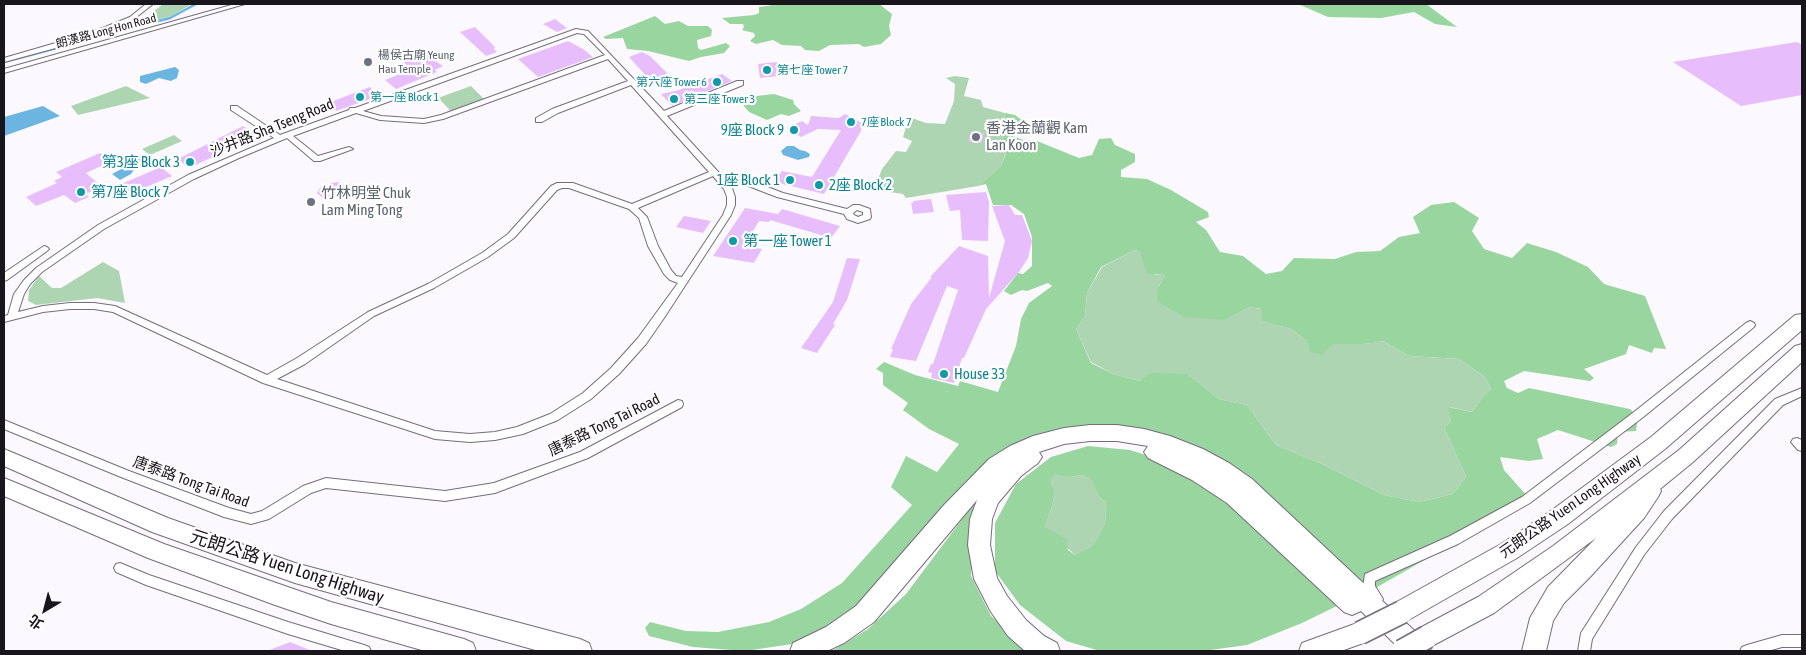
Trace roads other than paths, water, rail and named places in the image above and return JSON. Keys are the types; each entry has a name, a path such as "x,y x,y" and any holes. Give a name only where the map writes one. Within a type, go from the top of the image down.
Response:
{"highway":[{"name":"元朗公路 Yuen Long Highway","path":"1312,651 1360,633 1402,612 1509,551 1560,517 1658,443 1802,320"},
{"name":"元朗公路 Yuen Long Highway","path":"1402,651 1486,605 1561,553 1660,478 1802,351"},
{"path":"802,651 835,635 865,614 952,512 997,465 1017,452 1040,442 1064,436 1090,433 1117,433 1144,437 1170,444 1221,468 1244,485 1419,651"},
{"path":"1048,651 1035,644 1017,628 993,595 986,579 980,553 981,518 985,506 997,488 1013,470 1025,461 1061,446 1099,442 1127,444 1158,453 1176,460 1215,483 1250,509 1402,651"},
{"name":"元朗公路 Yuen Long Highway","path":"4,457 160,525 295,573 580,651"},
{"path":"1534,651 1542,618 1556,595 1582,570 1636,511 1660,478"},
{"name":"元朗公路 Yuen Long Highway","path":"4,487 156,551 275,594 331,613 464,651"}],"street":[{"path":"4,60 100,32 132,18 150,4"},
{"name":"朗漢路 Long Hon Road","path":"4,71 242,4"},
{"name":"沙井路 Sha Tseng Road","path":"8,318 27,282 39,270 84,238 191,177 288,134 572,33 586,32 609,56"},
{"path":"8,318 43,309 70,306 94,306 115,309 266,380 435,435 470,438 508,434 554,417 576,404 600,385 642,341 730,210 730,192 609,56 443,117 424,121 380,118 353,110"},
{"path":"418,76 427,84"},
{"path":"539,120 556,111 632,82"},
{"path":"662,115 740,83"},
{"path":"234,108 279,138"},
{"path":"288,134 317,159 349,149"},
{"path":"632,207 717,176 739,179 780,195 848,212"},
{"path":"266,380 301,361 371,314 431,286 489,252 511,236 554,188 560,185 570,185 632,207 643,217 653,246 667,272 673,278 684,281"},
{"path":"4,278 44,250"},
{"path":"1431,651 1373,594 1369,587 1369,578 1454,540 1526,500 1638,415 1750,325"},
{"path":"1584,651 1586,637 1640,551 1668,515 1779,402 1802,392"},
{"name":"唐泰路 Tong Tai Road","path":"4,424 176,494 228,513 252,519 277,509 307,489 326,483 445,496 495,488 584,455 678,404"},
{"path":"120,568 288,628 364,651"},
{"path":"1747,651 1782,641 1802,641"}],"water":[{"path":"175,67 179,70 177,78 171,81 159,78 146,84 140,82 140,76"},
{"path":"43,106 60,116 4,136 4,117"},
{"path":"787,146 794,146 805,151 810,154 809,157 798,160 783,155 781,151"},
{"path":"137,154 142,158 131,174 120,180 112,174 125,167 127,164 124,160"}],"waterway":[{"path":"4,62 170,18 196,4"}],"place":[{"name":"楊侯古廟 Yeung Hau Temple","path":"368,62"},
{"name":"第七座 Tower 7","path":"767,70"},
{"name":"第六座 Tower 6","path":"717,82"},
{"name":"第一座 Block 1","path":"360,97"},
{"name":"第三座 Tower 3","path":"674,99"},
{"name":"7座 Block 7","path":"851,122"},
{"name":"9座 Block 9","path":"794,130"},
{"name":"香港金蘭觀 Kam Lan Koon","path":"976,137"},
{"name":"第3座 Block 3","path":"190,162"},
{"name":"1座 Block 1","path":"790,180"},
{"name":"2座 Block 2","path":"819,185"},
{"name":"第7座 Block 7","path":"81,192"},
{"name":"竹林明堂 Chuk Lam Ming Tong","path":"311,202"},
{"name":"第一座 Tower 1","path":"733,241"},
{"name":"House 33","path":"944,374"}]}
